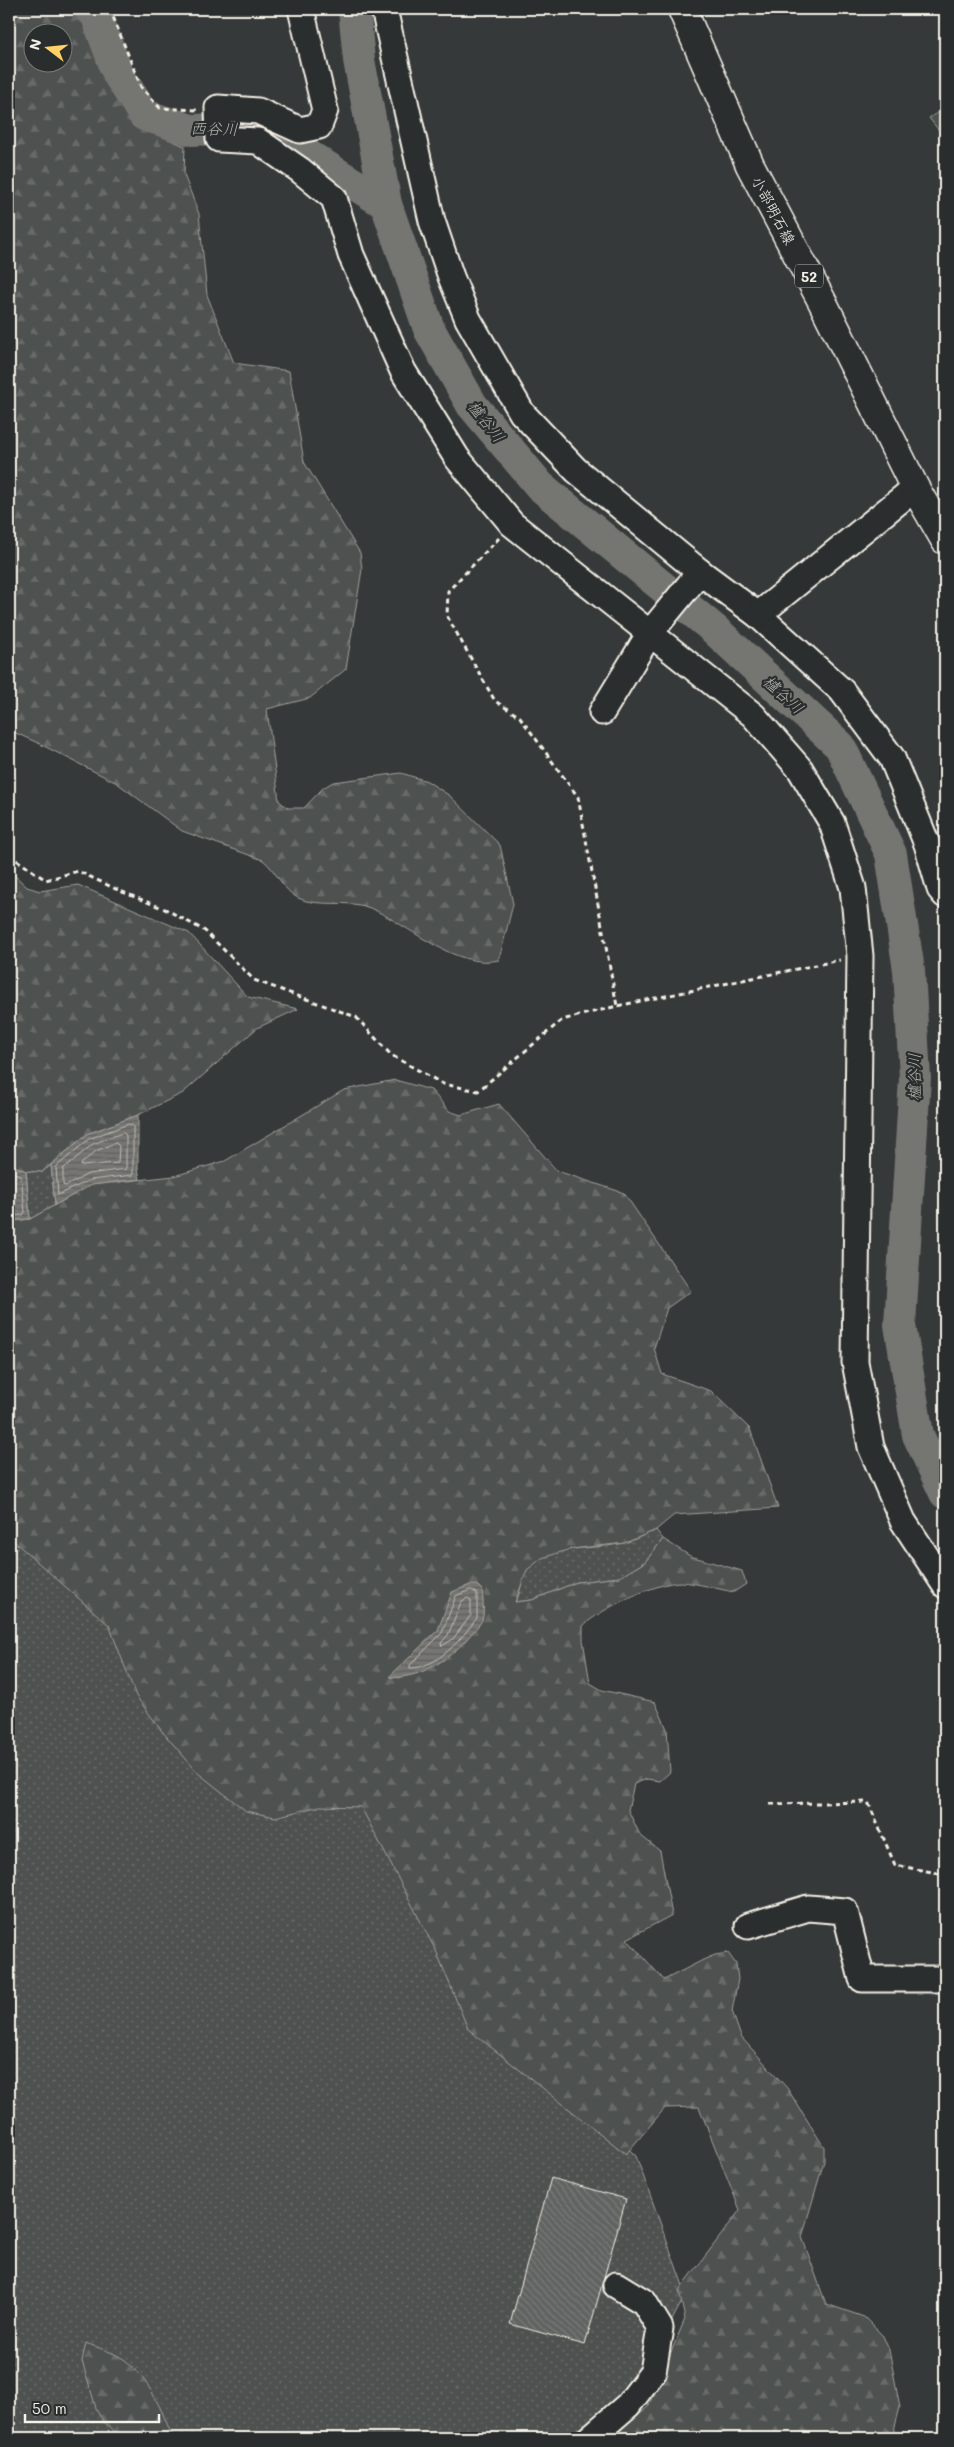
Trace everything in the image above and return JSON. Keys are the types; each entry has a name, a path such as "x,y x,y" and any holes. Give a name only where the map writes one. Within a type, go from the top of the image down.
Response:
{"main road":[{"name":"小部明石線","path":"682,9 750,165 916,488 945,540"}],"street":[{"path":"301,9 325,110 319,126 300,130 258,111 218,108 219,139 258,141 300,170 334,198 351,255 403,371 457,458 512,524 753,714 800,769 832,823 853,888 860,956 855,1362 871,1447 903,1521 945,1585"},
{"path":"384,9 432,221 468,319 495,370 522,413 576,470 700,572 758,614 842,691 892,758 927,844 940,889 945,895"},
{"path":"758,614 916,488"},
{"path":"602,712 650,633 700,572"},
{"path":"748,1926 808,1908 845,1911 862,1979 945,1979"},
{"path":"590,2438 628,2406 653,2372 660,2328 644,2302 616,2285"}],"path":[{"path":"110,9 141,87 160,108 189,111 218,108"},
{"path":"512,524 448,591 447,616 495,701 520,717 578,797 618,1006"},
{"path":"9,855 46,880 78,871 167,910 205,931 254,980 356,1017 391,1055 444,1084 478,1091 562,1020 618,1006 860,956"},
{"path":"770,1804 868,1802 894,1865 937,1873 945,1878"}],"green space":[{"path":"9,9 67,9 82,15 136,126 185,146 184,175 199,214 207,295 234,363 289,371 304,462 360,553 362,569 346,669 310,698 267,709 279,801 288,808 304,808 323,788 333,782 401,773 427,781 450,796 500,845 513,904 499,960 482,961 449,952 432,944 385,915 362,905 315,903 298,898 292,895 263,860 182,831 117,783 9,730"},
{"path":"945,108 945,138 929,118"},
{"path":"9,870 27,887 40,891 78,885 189,933 248,997 298,1009 257,1028 183,1093 138,1115 87,1134 42,1172 26,1171 9,1164"},
{"path":"395,1080 431,1090 449,1111 461,1115 499,1104 557,1171 624,1193 691,1291 667,1308 654,1348 662,1374 711,1391 750,1429 778,1508 674,1515 656,1530 625,1543 571,1549 542,1558 527,1570 515,1602 532,1600 577,1582 620,1577 645,1562 663,1539 690,1556 742,1571 746,1584 734,1592 681,1582 671,1583 644,1591 629,1598 602,1612 583,1626 583,1640 590,1683 602,1690 655,1702 667,1729 670,1772 660,1781 647,1779 634,1784 628,1810 640,1835 660,1851 672,1915 627,1939 664,1980 715,1955 728,1953 736,1964 738,1979 732,2011 741,2037 787,2088 824,2147 824,2161 802,2237 826,2304 864,2317 883,2336 889,2350 900,2407 892,2438 607,2438 648,2407 685,2319 679,2291 740,2210 699,2107 665,2108 626,2154 468,2029 437,1953 361,1807 320,1806 275,1817 246,1811 198,1773 161,1730 136,1696 109,1625 9,1537 9,1221 30,1219 91,1185 174,1176 225,1161 344,1090","holes":["438,1630 399,1678 390,1677"]},
{"path":"51,1165 55,1205 30,1219 26,1171 42,1172"},
{"path":"9,1493 363,1792 588,2110 636,2156 686,2294 635,2389 565,2438 9,2438"},
{"path":"656,1530 663,1539 645,1562 620,1577 577,1582 532,1600 515,1602 527,1570 535,1562 546,1556 572,1549 624,1543"},
{"path":"86,2343 116,2355 134,2368 154,2396 173,2438 121,2438 103,2421 96,2408 82,2361"}],"water":[{"path":"138,1115 138,1168 140,1179 91,1185 55,1205 51,1165 87,1134"},
{"path":"9,1164 26,1171 30,1219 9,1221"},
{"path":"470,1585 477,1585 482,1590 483,1617 480,1624 456,1650 435,1665 413,1675 389,1677 438,1630 452,1592"}],"building":[{"path":"551,2178 626,2199 585,2345 510,2324"}],"waterway":[{"name":"西谷川","path":"90,9 96,14 118,74 144,115 191,130 256,128 287,142 386,204"},
{"name":"櫨谷川","path":"354,9 359,60 386,204 429,329 472,405 540,486 715,630 840,746 891,854 909,970 915,1078 900,1325 918,1435 945,1493"}]}
